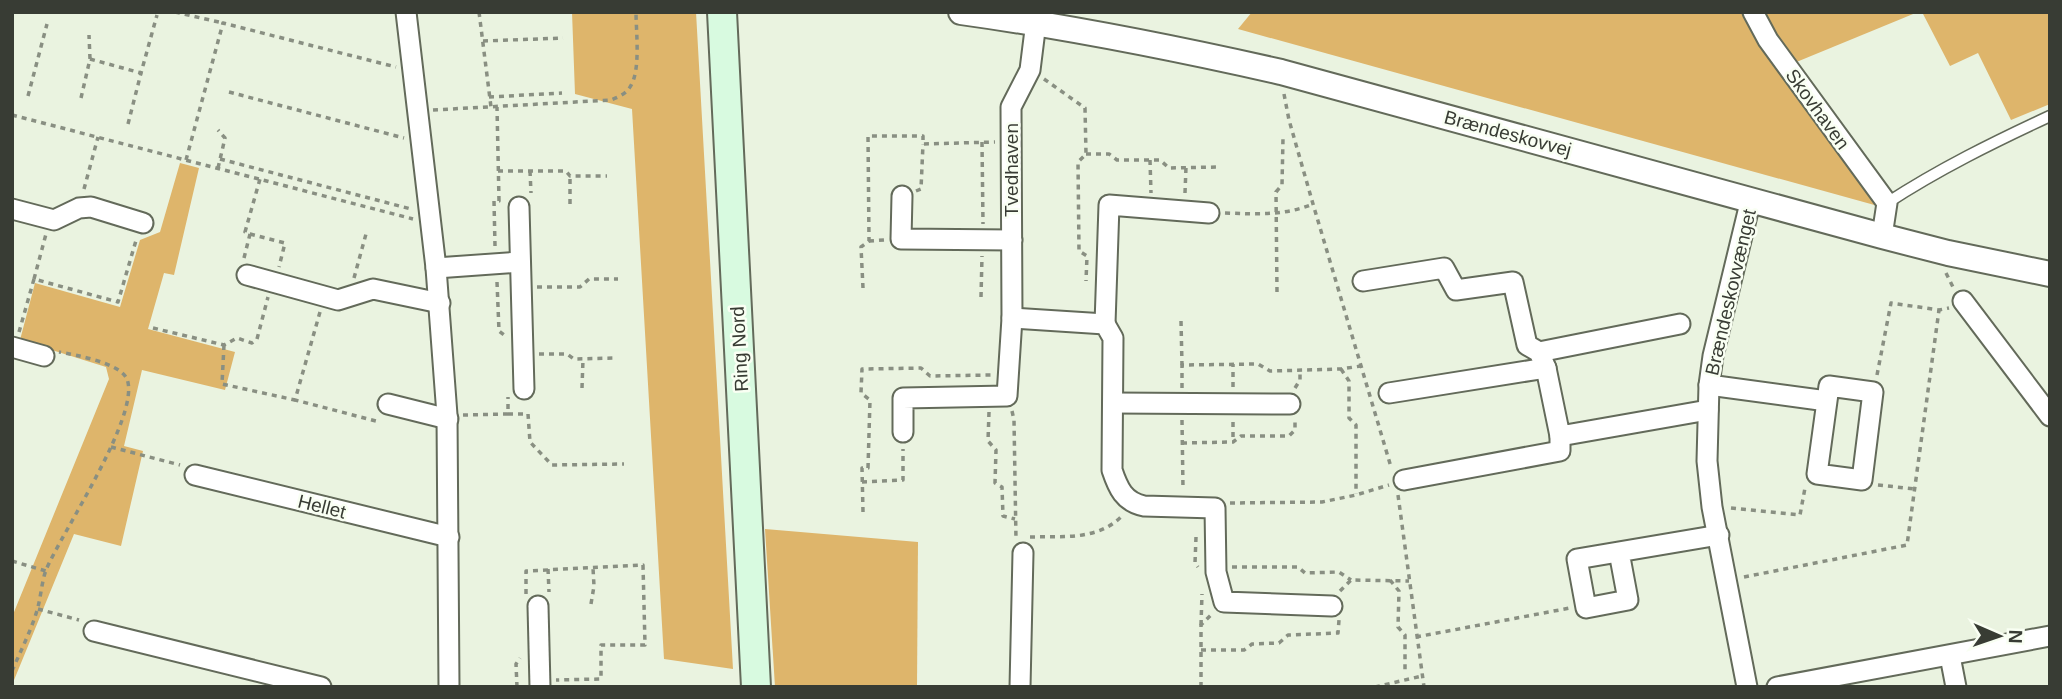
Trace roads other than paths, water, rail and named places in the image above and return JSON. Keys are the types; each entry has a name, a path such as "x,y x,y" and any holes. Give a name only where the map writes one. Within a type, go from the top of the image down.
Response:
{"main road":[{"name":"Ring Nord","path":"722,12 756,687"}],"street":[{"path":"405,12 440,303 447,417 449,687"},
{"name":"Brændeskovvej","path":"961,12 1036,22 1206,54 1281,72 1882,236 2050,274"},
{"name":"Skovhaven","path":"1753,12 1768,40 1887,203"},
{"name":"Tvedhaven","path":"903,432 903,398 998,396 1012,317 1011,107 1030,70 1036,22"},
{"name":"Tvedhaven","path":"902,196 901,239 1012,240"},
{"name":"Brændeskovvænget","path":"1746,687 1712,507 1707,461 1709,385 1723,311 1751,199"},
{"path":"516,390 523,355 520,262 525,201"},
{"path":"1882,236 1887,203"},
{"path":"1209,213 1109,205 1105,324 1112,338 1112,470 1119,490 1134,504 1215,508 1216,567 1224,602 1332,606"},
{"path":"12,209 54,220 79,208 91,207 143,223"},
{"path":"436,268 520,262"},
{"path":"245,268 275,283 338,300 373,289 440,303"},
{"path":"1363,281 1444,268 1456,290 1513,282 1527,345 1543,360 1560,436 1560,451 1400,482"},
{"path":"1963,301 2050,416"},
{"path":"1012,317 1105,324"},
{"path":"1389,393 1543,360 1680,324"},
{"path":"14,347 44,356"},
{"name":"Brændeskovvænget","path":"1709,385 1827,401"},
{"path":"1829,386 1873,392 1861,480 1817,474 1827,401 1829,386"},
{"path":"1114,402 1293,405"},
{"path":"388,404 447,417"},
{"path":"1560,436 1708,410"},
{"name":"Hellet","path":"195,474 449,537"},
{"path":"1619,552 1628,600 1586,608 1577,559 1718,535"},
{"path":"1018,545 1020,687"},
{"path":"538,601 540,684"},
{"path":"94,631 321,687"},
{"path":"1777,687 2050,636"},
{"path":"1951,656 1956,687"}],"lane":[{"path":"1887,203 1920,181 2050,116"}]}
